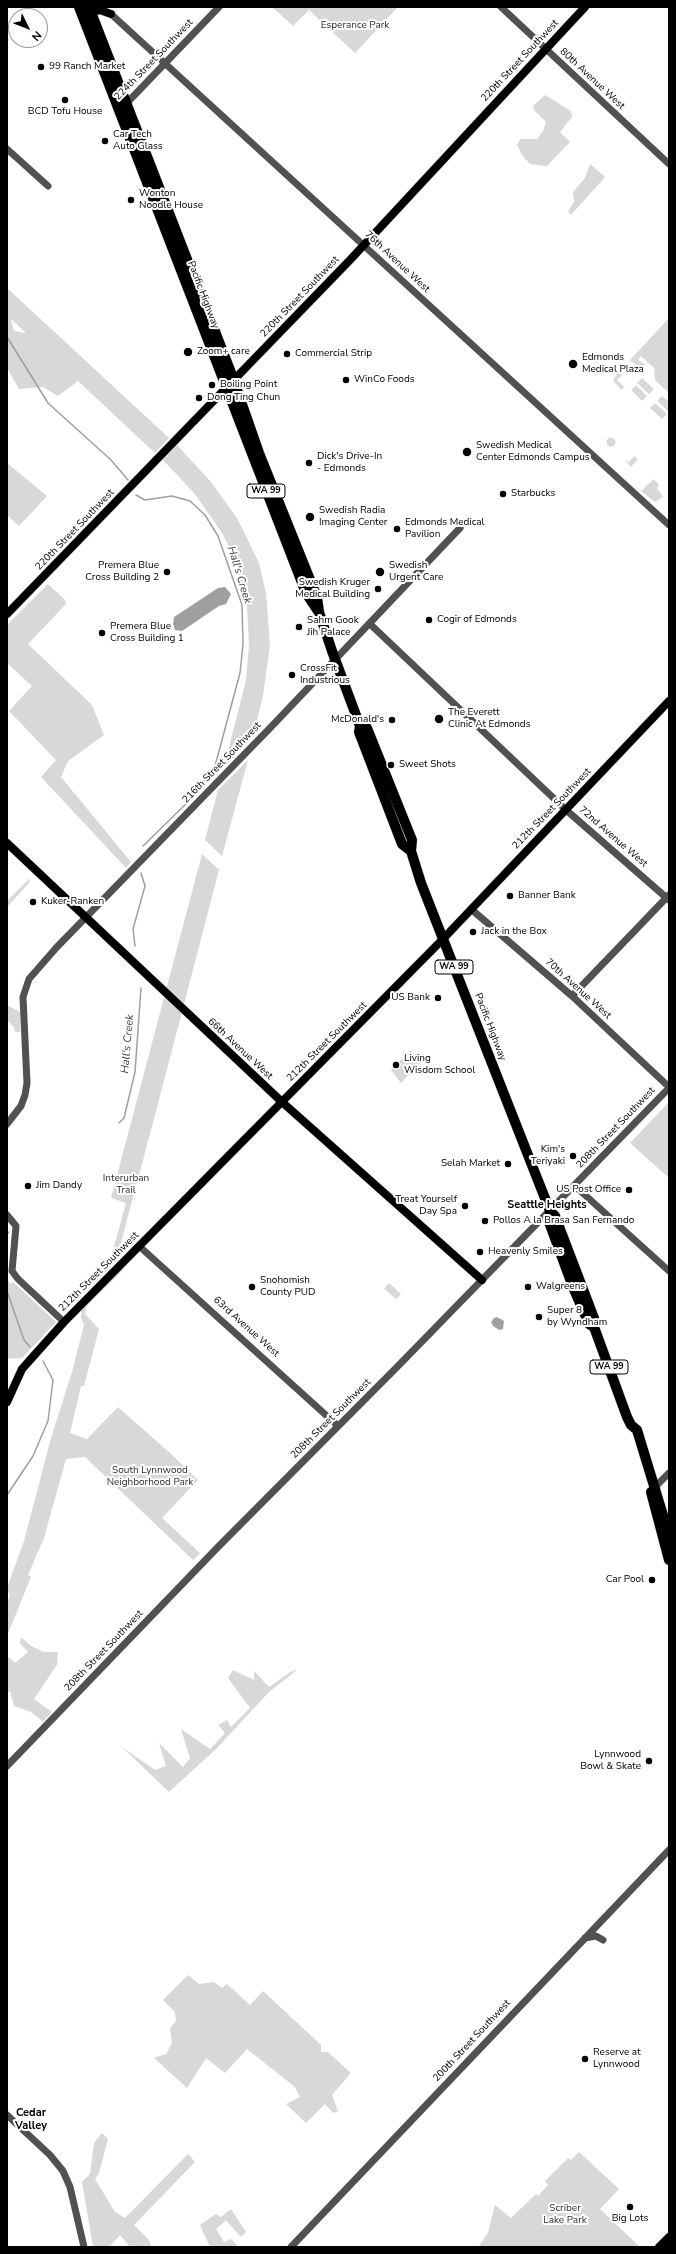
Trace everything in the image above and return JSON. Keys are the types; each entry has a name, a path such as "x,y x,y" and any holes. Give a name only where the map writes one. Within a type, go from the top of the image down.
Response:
{"highway":[{"name":"Pacific Highway","path":"79,7 123,107 188,266 230,384"},
{"name":"Pacific Highway","path":"90,9 166,234 230,384 317,597 319,612 360,726 359,732 402,844 411,851"},
{"name":"Pacific Highway","path":"360,726 367,728 412,840 411,851 443,939 550,1211 555,1216 586,1307 589,1324 594,1326 631,1426 630,1432 653,1489 669,1535"},
{"name":"Pacific Highway","path":"550,1211 549,1222 574,1290 586,1307"},
{"name":"Pacific Highway","path":"653,1489 669,1560"}],"main road":[{"name":"220th Street Southwest","path":"7,614 364,245 545,48 585,7"},
{"path":"90,9 109,11"},
{"path":"166,234 173,239 184,264 188,266"},
{"name":"212th Street Southwest","path":"7,1402 22,1369 64,1322 443,939 669,701"},
{"path":"380,785 384,786 395,800"},
{"name":"66th Avenue West","path":"7,843 282,1102 482,1280"},
{"path":"659,2247 669,2237"}],"street":[{"name":"224th Street Southwest","path":"123,107 220,7"},
{"name":"80th Avenue West","path":"501,7 669,164"},
{"name":"76th Avenue West","path":"109,11 162,66 174,72 669,525"},
{"path":"7,149 48,186"},
{"name":"216th Street Southwest","path":"7,1124 21,1106 27,1083 23,997 29,979 86,917 370,624 460,528"},
{"name":"72nd Avenue West","path":"370,624 565,809 668,898"},
{"path":"572,996 668,898"},
{"name":"70th Avenue West","path":"471,909 572,996 669,1088"},
{"name":"208th Street Southwest","path":"7,1766 217,1548 550,1211 669,1088"},
{"path":"574,1186 669,1271"},
{"path":"7,1215 16,1226 12,1271 64,1322"},
{"name":"63rd Avenue West","path":"139,1246 338,1426"},
{"path":"653,1489 669,1473"},
{"name":"200th Street Southwest","path":"291,2247 669,1850"},
{"path":"583,1939 596,1936 603,1940"},
{"path":"7,2115 50,2155 63,2171 70,2187 84,2247"}],"green space":[{"name":"Esperance Park","path":"272,7 398,7 355,53 309,10 293,26"},
{"path":"545,95 571,111 572,117 560,132 570,142 547,166 530,164 522,155 517,145 520,139 537,139 543,131 546,122 534,110 533,106"},
{"path":"590,164 605,177 571,215 568,211 574,202 573,192 585,178"},
{"path":"7,288 169,438 155,453 78,381 58,396 43,387 19,389 7,368","holes":["11,319 25,332 14,331"]},
{"path":"669,318 669,393 655,380 654,368 641,356 638,360 645,364 641,369 630,360"},
{"path":"618,372 622,375 617,380 624,387 622,390 613,381"},
{"path":"642,378 654,389 649,394 637,383"},
{"path":"636,385 647,396 642,401 631,390"},
{"path":"662,396 669,402 669,412 657,401"},
{"path":"655,403 667,414 662,419 650,408"},
{"path":"609,438 613,438 615,442 613,446 609,446 607,444 607,440"},
{"path":"177,445 211,482 237,518 259,563 266,593 270,645 263,696 253,737 224,767 246,680 249,645 247,606 235,558 222,533 195,494 163,460"},
{"path":"634,456 638,459 631,467 625,460 629,462"},
{"path":"7,463 47,496 19,526 7,515"},
{"path":"654,479 659,485 657,488 663,497 655,502 641,491"},
{"path":"48,584 65,600 66,604 28,644 92,705 104,735 68,761 61,777 131,862 126,868 41,777 56,760 9,711 32,686 7,663 7,625"},
{"path":"248,760 222,856 205,840 218,790"},
{"name":"Interurban Trail","path":"202,854 219,870 116,1261 89,1289 95,1276 110,1261 126,1203 111,1198"},
{"path":"30,878 29,883 7,907 7,901"},
{"path":"7,1005 20,1012 20,1032 15,1032 14,1027 7,1020"},
{"path":"409,1051 411,1051 422,1061 401,1083 391,1070"},
{"path":"669,1102 669,1178 630,1143"},
{"name":"South Lynnwood Neighborhood Park","path":"122,1267 124,1269 86,1307 85,1314 99,1329 84,1386 81,1386 70,1433 87,1439 118,1407 170,1453 198,1480 162,1518 200,1553 193,1560 85,1457 66,1459 44,1538 28,1575 31,1577 7,1636 7,1604 10,1595 7,1588 24,1541 51,1438 72,1372 84,1325 81,1317 82,1308"},
{"path":"7,1278 10,1284 13,1282 56,1322 22,1358 7,1359"},
{"path":"389,1283 401,1294 396,1299 384,1289"},
{"path":"21,1637 31,1646 44,1652 58,1652 57,1665 34,1699 52,1712 43,1722 31,1712 14,1706 10,1691 7,1693 7,1656 15,1663 28,1652 20,1643"},
{"path":"233,1670 254,1680 254,1671 269,1687 292,1671 297,1670 269,1692 216,1749 169,1792 122,1747 155,1770 166,1766 159,1743 183,1767 190,1758 181,1729 210,1749 225,1733 218,1725 227,1720 231,1727 250,1708 228,1678"},
{"path":"188,1975 199,1984 214,1982 222,1988 227,1984 250,2005 263,1991 321,2045 321,2052 328,2052 351,2073 332,2095 338,2111 333,2113 325,2104 306,2123 286,2104 300,2097 295,2087 247,2049 225,2073 206,2058 187,2088 154,2058 166,2054 172,2043 170,2028 176,2021 175,2012 163,2000"},
{"path":"102,2133 108,2139 99,2173 95,2179 115,2212 125,2218 188,2154 195,2162 134,2225 149,2240 151,2247 130,2247 120,2235 109,2247 93,2247 82,2182 90,2174 94,2143"},
{"name":"Scriber Lake Park","path":"579,2152 619,2189 600,2209 640,2247 478,2247 488,2233 495,2205 511,2218 536,2194 538,2196 548,2185 545,2181 568,2158 571,2160"},
{"path":"231,2209 246,2232 241,2237 226,2220 216,2229 224,2242 231,2239 237,2245 235,2247 210,2247 200,2225 216,2214 221,2217"}],"shaded area":[{"path":"225,587 231,594 226,604 219,606 182,631 175,630 173,624 174,617 218,588"},
{"path":"497,1317 504,1321 503,1329 499,1330 493,1326 491,1322"}],"waterway":[{"name":"Hall's Creek","path":"7,337 48,403 111,460 128,480"},
{"name":"Hall's Creek","path":"136,495 145,500 172,496 190,501 205,515 218,536 242,605 243,644 240,673 215,766"},
{"name":"Hall's Creek","path":"143,846 194,796 205,779"},
{"name":"Hall's Creek","path":"135,946 133,929 145,886 141,873"},
{"name":"Hall's Creek","path":"119,1123 124,1118 135,1072 141,988"},
{"name":"Hall's Creek","path":"7,1291 24,1340 30,1347"},
{"name":"Hall's Creek","path":"7,1495 33,1456 48,1421 53,1380 43,1361"}],"place":[{"name":"99 Ranch Market","path":"41,67"},
{"name":"BCD Tofu House","path":"65,100"},
{"name":"Car Tech Auto Glass","path":"105,141"},
{"name":"Wonton Noodle House","path":"131,200"},
{"name":"Zoom+ care","path":"188,352"},
{"name":"Commercial Strip","path":"287,354"},
{"name":"Edmonds Medical Plaza","path":"573,364"},
{"name":"WinCo Foods","path":"346,380"},
{"name":"Boiling Point","path":"212,385"},
{"name":"Dong Ting Chun","path":"199,398"},
{"name":"Swedish Medical Center Edmonds Campus","path":"467,452"},
{"name":"Dick's Drive-In - Edmonds","path":"309,463"},
{"name":"Starbucks","path":"503,494"},
{"name":"Swedish Radia Imaging Center","path":"310,517"},
{"name":"Edmonds Medical Pavilion","path":"397,529"},
{"name":"Premera Blue Cross Building 2","path":"167,572"},
{"name":"Swedish Urgent Care","path":"380,572"},
{"name":"Swedish Kruger Medical Building","path":"378,589"},
{"name":"Cogir of Edmonds","path":"429,620"},
{"name":"Sahm Gook Jih Palace","path":"299,627"},
{"name":"Premera Blue Cross Building 1","path":"102,633"},
{"name":"CrossFit Industrious","path":"292,675"},
{"name":"The Everett Clinic At Edmonds","path":"439,719"},
{"name":"McDonald's","path":"392,720"},
{"name":"Sweet Shots","path":"391,765"},
{"name":"Banner Bank","path":"510,896"},
{"name":"Kuker-Ranken","path":"33,902"},
{"name":"Jack in the Box","path":"473,932"},
{"name":"US Bank","path":"438,998"},
{"name":"Living Wisdom School","path":"396,1065"},
{"name":"Kim's Teriyaki","path":"573,1156"},
{"name":"Selah Market","path":"508,1164"},
{"name":"Jim Dandy","path":"28,1186"},
{"name":"US Post Office","path":"629,1190"},
{"name":"Treat Yourself Day Spa","path":"465,1206"},
{"name":"Pollos A la Brasa San Fernando","path":"485,1221"},
{"name":"Heavenly Smiles","path":"480,1252"},
{"name":"Snohomish County PUD","path":"252,1287"},
{"name":"Walgreens","path":"528,1287"},
{"name":"Super 8 by Wyndham","path":"539,1317"},
{"name":"Car Pool","path":"652,1580"},
{"name":"Lynnwood Bowl & Skate","path":"649,1761"},
{"name":"Reserve at Lynnwood","path":"585,2059"},
{"name":"Big Lots","path":"630,2207"}],"district":[{"name":"Seattle Heights","path":"547,1205"},
{"name":"Cedar Valley","path":"31,2119"}]}
